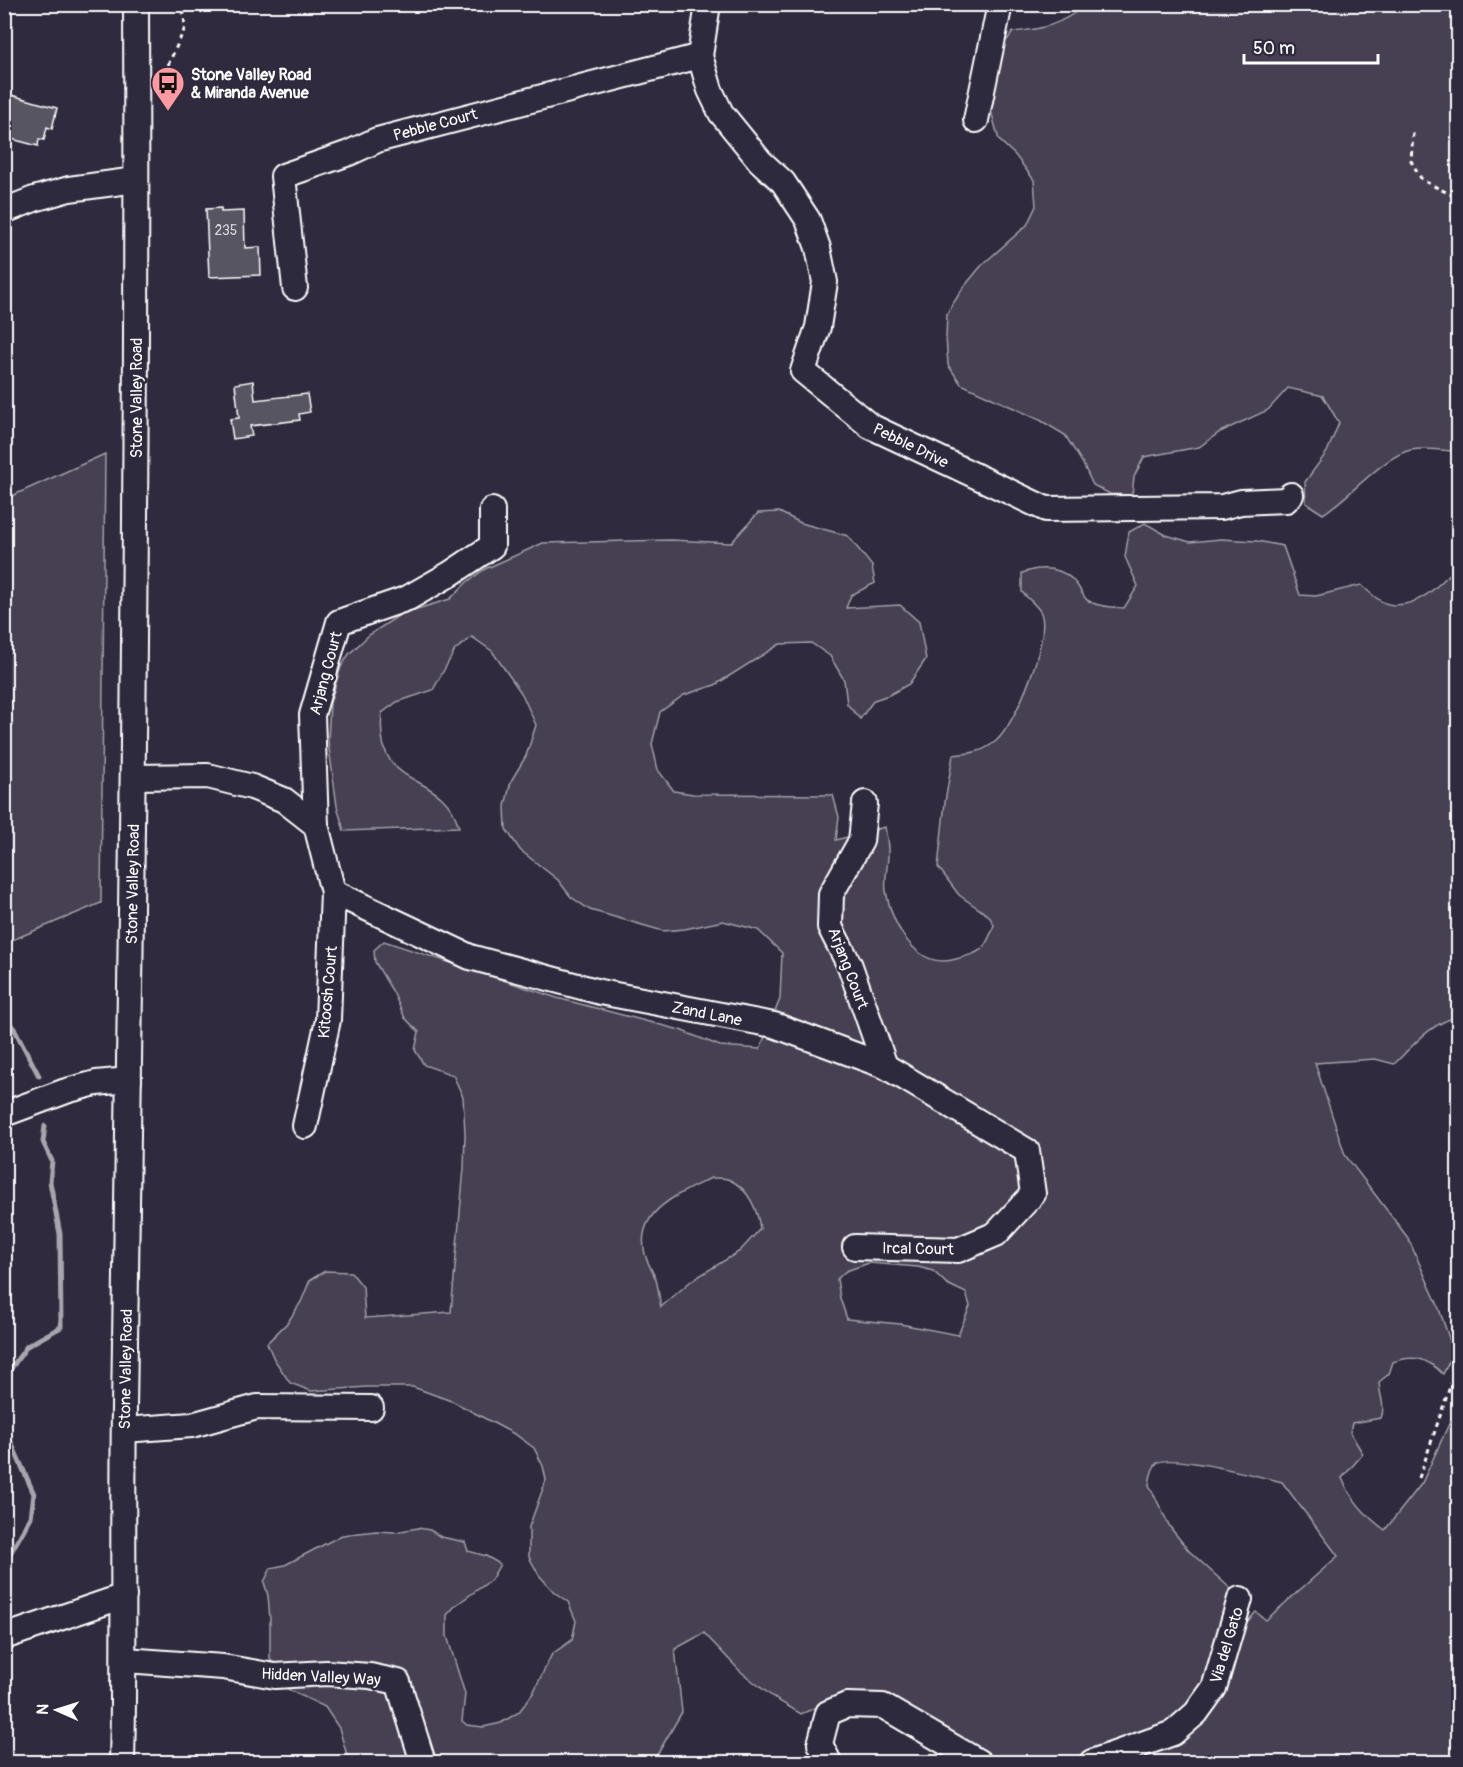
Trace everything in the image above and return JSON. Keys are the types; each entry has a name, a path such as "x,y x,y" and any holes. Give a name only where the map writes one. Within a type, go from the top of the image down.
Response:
{"street":[{"name":"Stone Valley Road","path":"122,1762 133,777 136,4"},
{"name":"Pebble Drive","path":"708,4 700,56 710,90 721,113 760,161 783,182 808,220 818,248 825,282 818,327 802,371 870,426 1046,509 1222,507 1241,502 1286,500 1291,495"},
{"path":"976,120 1000,4"},
{"name":"Pebble Court","path":"295,288 283,176 349,153 377,140 700,56"},
{"path":"4,211 69,189 136,180"},
{"name":"Arjang Court","path":"316,825 312,715 339,622 408,598 492,546 492,510"},
{"path":"133,777 208,776 252,787 284,800 316,825"},
{"name":"Arjang Court","path":"865,803 861,841 831,894 830,927 850,966 885,1066"},
{"name":"Kitoosh Court","path":"305,1126 328,1020 333,892 316,825"},
{"name":"Zand Lane","path":"333,892 471,957 600,992 774,1025 885,1066 1027,1151 1033,1194"},
{"path":"4,1114 66,1091 96,1083 129,1080"},
{"name":"Ircal Court","path":"855,1247 958,1250 996,1234 1033,1194"},
{"path":"124,1430 192,1425 257,1407 371,1408"},
{"path":"4,1637 124,1596"},
{"name":"Via del Gato","path":"1092,1762 1173,1733 1196,1713 1214,1688 1240,1599"},
{"name":"Hidden Valley Way","path":"124,1660 222,1667 275,1676 326,1673 370,1676 398,1682 423,1762"},
{"path":"829,1762 820,1744 828,1713 847,1705 883,1706 980,1762"}],"path":[{"path":"168,65 185,28 183,4"},
{"path":"1413,134 1411,160 1422,180 1458,198"},
{"path":"1419,1478 1458,1363"}],"shaded area":[{"path":"1085,5 1458,5 1458,452 1422,449 1400,454 1389,460 1323,514 1306,503 1305,482 1327,452 1339,423 1323,396 1288,388 1268,410 1220,432 1199,447 1144,457 1134,477 1132,495 1110,494 1093,485 1065,435 1040,420 961,384 948,365 947,313 963,288 982,265 1027,225 1036,206 1034,180 1015,155 999,140 991,111 992,80 1004,44 1013,32 1060,22"},
{"path":"105,454 101,903 5,943 5,499"},
{"path":"779,512 801,523 848,536 872,566 875,583 851,595 846,608 900,605 919,622 926,659 909,684 874,700 860,719 847,704 844,680 830,656 811,643 780,644 715,685 684,695 660,712 652,744 658,770 674,791 693,794 833,795 839,817 836,840 885,827 888,844 886,891 894,917 908,942 929,958 942,961 965,957 977,952 985,945 994,925 989,916 959,895 938,867 953,755 976,752 986,748 1004,732 1022,699 1036,660 1043,625 1041,613 1022,592 1022,573 1037,569 1059,571 1072,579 1087,600 1100,605 1124,608 1138,586 1125,557 1129,532 1145,523 1166,535 1190,542 1221,539 1257,541 1283,546 1300,595 1316,596 1361,585 1384,603 1399,605 1428,594 1458,565 1458,1017 1431,1029 1394,1064 1375,1059 1315,1063 1345,1155 1408,1238 1437,1303 1450,1341 1451,1358 1443,1374 1420,1359 1408,1358 1393,1362 1389,1374 1379,1382 1383,1404 1381,1418 1352,1423 1350,1432 1363,1454 1342,1478 1360,1507 1385,1530 1422,1483 1458,1404 1458,1762 1118,1762 1178,1737 1240,1630 1256,1612 1266,1620 1338,1556 1282,1482 1179,1461 1157,1463 1152,1471 1149,1485 1170,1527 1189,1551 1231,1589 1228,1614 1200,1694 1168,1727 1067,1762 996,1762 977,1752 839,1698 801,1714 774,1698 740,1671 704,1633 675,1649 682,1712 653,1762 349,1762 339,1728 325,1707 283,1687 270,1658 270,1619 264,1582 271,1568 285,1565 342,1535 376,1531 395,1532 418,1528 430,1530 441,1537 465,1542 468,1551 486,1556 500,1564 491,1580 456,1605 447,1615 447,1636 465,1694 462,1721 467,1725 483,1727 501,1723 519,1712 533,1693 552,1654 572,1640 576,1621 568,1602 554,1592 539,1575 529,1557 529,1527 546,1480 543,1466 534,1448 516,1435 454,1402 413,1387 367,1387 311,1391 290,1383 274,1359 267,1343 288,1322 301,1302 310,1280 325,1271 351,1272 363,1287 365,1318 451,1312 464,1168 463,1097 453,1075 424,1065 415,1050 419,1032 405,1018 375,962 374,950 384,941 557,998 680,1030 720,1046 760,1049 780,999 782,953 758,930 723,921 663,931 590,910 571,897 558,880 520,850 506,829 505,806 511,781 526,756 536,725 522,694 492,651 472,637 455,650 433,690 397,702 382,713 382,739 388,757 398,769 439,795 450,808 459,827 344,831 337,806 328,741 330,703 341,667 349,654 369,635 401,614 450,599 467,582 485,569 543,543 671,540 731,543 758,513","holes":["711,1178 728,1179 742,1189 755,1208 760,1229 740,1251 691,1281 661,1307 656,1280 645,1254 643,1239 646,1226 653,1215 674,1197","869,1263 918,1267 933,1271 947,1284 966,1293 970,1306 958,1335 900,1324 847,1319 837,1279 846,1271"]}],"building":[{"path":"4,93 57,108 52,129 47,127 44,140 39,139 38,146 4,137"},
{"path":"221,208 221,212 244,211 245,248 260,247 261,275 209,277 206,209"},
{"path":"253,381 255,400 307,394 310,412 299,414 300,420 250,426 252,436 233,439 230,419 239,418 235,384"}],"waterway":[{"path":"4,1016 15,1030 39,1076"},
{"path":"4,1564 31,1517 34,1494 6,1431 7,1374 27,1346 61,1327 60,1234 50,1182 52,1161 43,1142 45,1126"}],"place":[{"name":"Stone Valley Road & Miranda Avenue","path":"168,112"}]}
